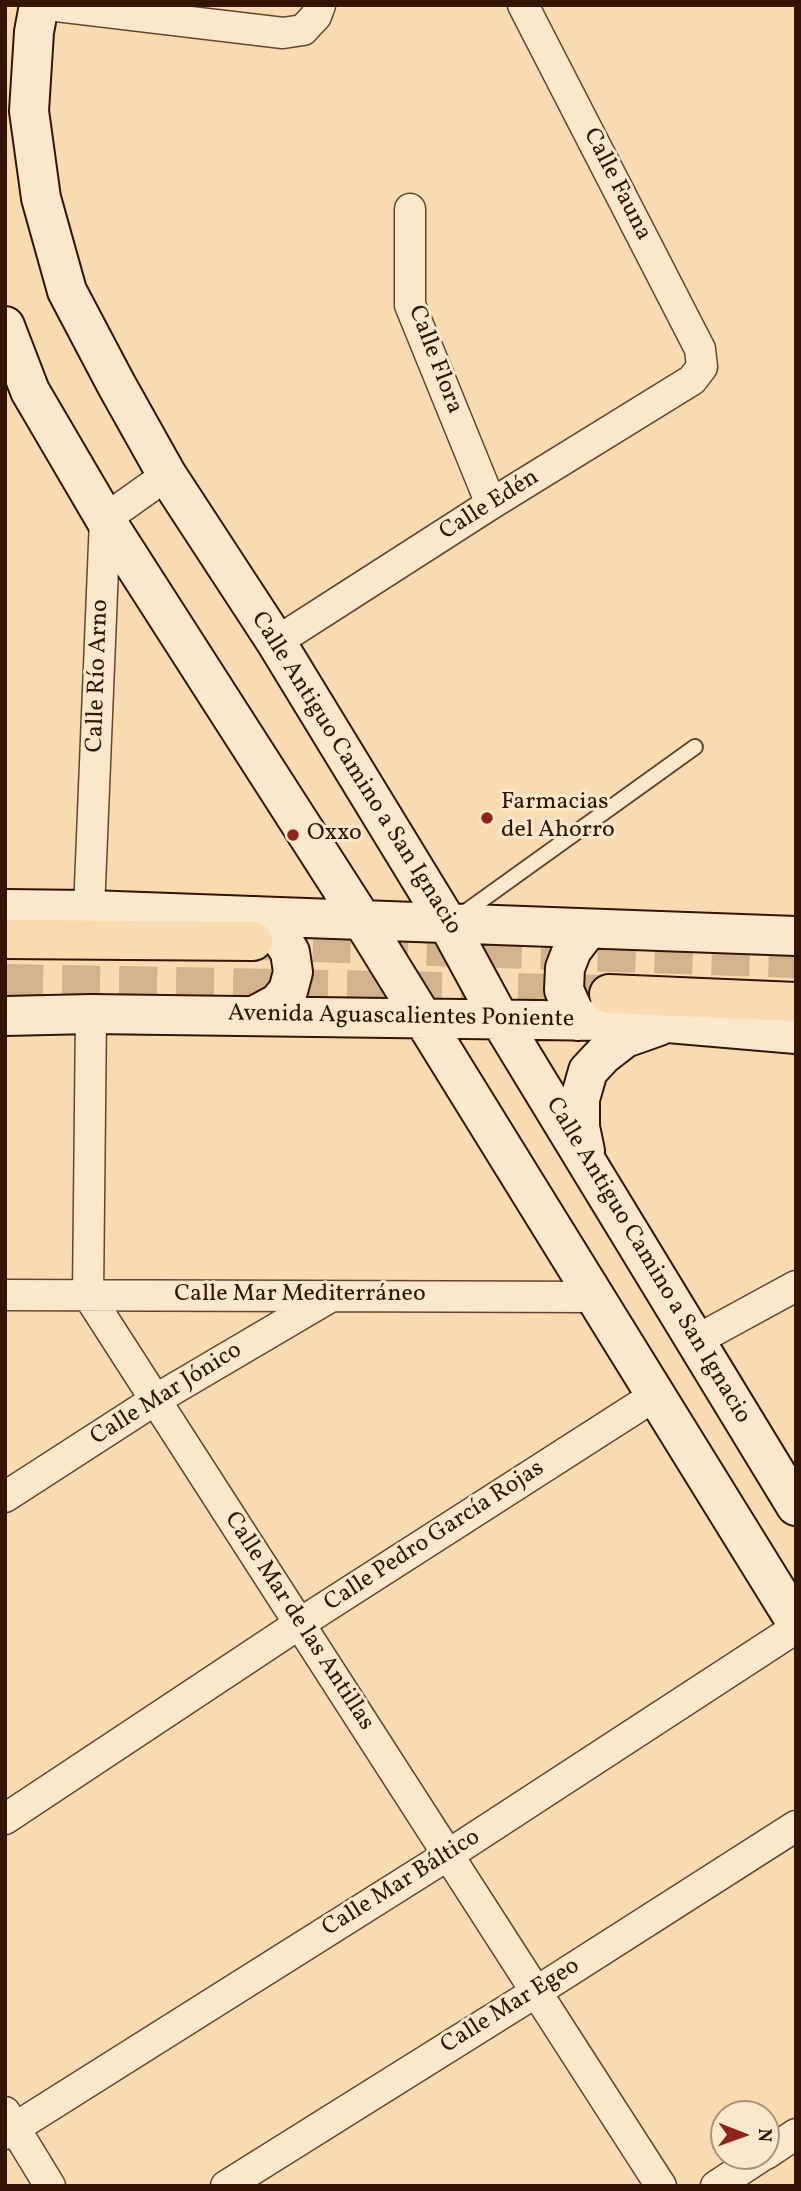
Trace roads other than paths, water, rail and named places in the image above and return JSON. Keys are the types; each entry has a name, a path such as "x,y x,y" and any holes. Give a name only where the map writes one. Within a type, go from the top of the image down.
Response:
{"main road":[{"name":"Calle Antiguo Camino a San Ignacio","path":"39,5 34,32 29,111 41,198 67,292 167,475 276,642 449,924 499,1018 796,1506"},
{"path":"5,326 30,391 105,519 362,920 796,1625"},
{"path":"5,909 89,910 254,928 281,938 290,952 293,972 288,991 278,1003 254,1016"},
{"path":"5,939 254,928 362,920 796,936"},
{"path":"578,1020 569,1006 564,990 565,968 572,950 588,929"},
{"path":"609,993 796,1002"},
{"name":"Avenida Aguascalientes Poniente","path":"5,1016 91,1014 499,1018 668,1023 796,1034"},
{"path":"588,1164 580,1126 580,1099 589,1071 603,1055 625,1038 668,1023"}],"street":[{"path":"48,5 283,33 303,30 316,16 320,5"},
{"name":"Calle Fauna","path":"523,5 700,349 702,367"},
{"name":"Calle Flora","path":"410,209 410,305 491,504"},
{"name":"Calle Edén","path":"276,642 491,504 692,380 702,367"},
{"path":"105,519 167,475"},
{"name":"Calle Río Arno","path":"89,910 105,519"},
{"path":"88,1295 91,1014"},
{"path":"695,1340 796,1286"},
{"name":"Calle Mar Mediterráneo","path":"5,1295 595,1297"},
{"name":"Calle Mar de las Antillas","path":"88,1295 661,2186"},
{"name":"Calle Mar Jónico","path":"5,1497 155,1400 332,1296"},
{"name":"Calle Pedro García Rojas","path":"5,1819 299,1623 656,1395"},
{"name":"Calle Mar Báltico","path":"8,2124 448,1855 796,1625"},
{"name":"Calle Mar Egeo","path":"226,2186 796,1826"},
{"path":"8,2124 50,2186"},
{"path":"780,2144 796,2134"},
{"path":"716,2186 741,2170"}],"lane":[{"path":"449,924 695,747"}],"tunnel":[{"path":"256,941 796,959"},
{"path":"5,983 609,994"}],"place":[{"name":"Farmacias del Ahorro","path":"487,818"},
{"name":"Oxxo","path":"293,835"}]}
